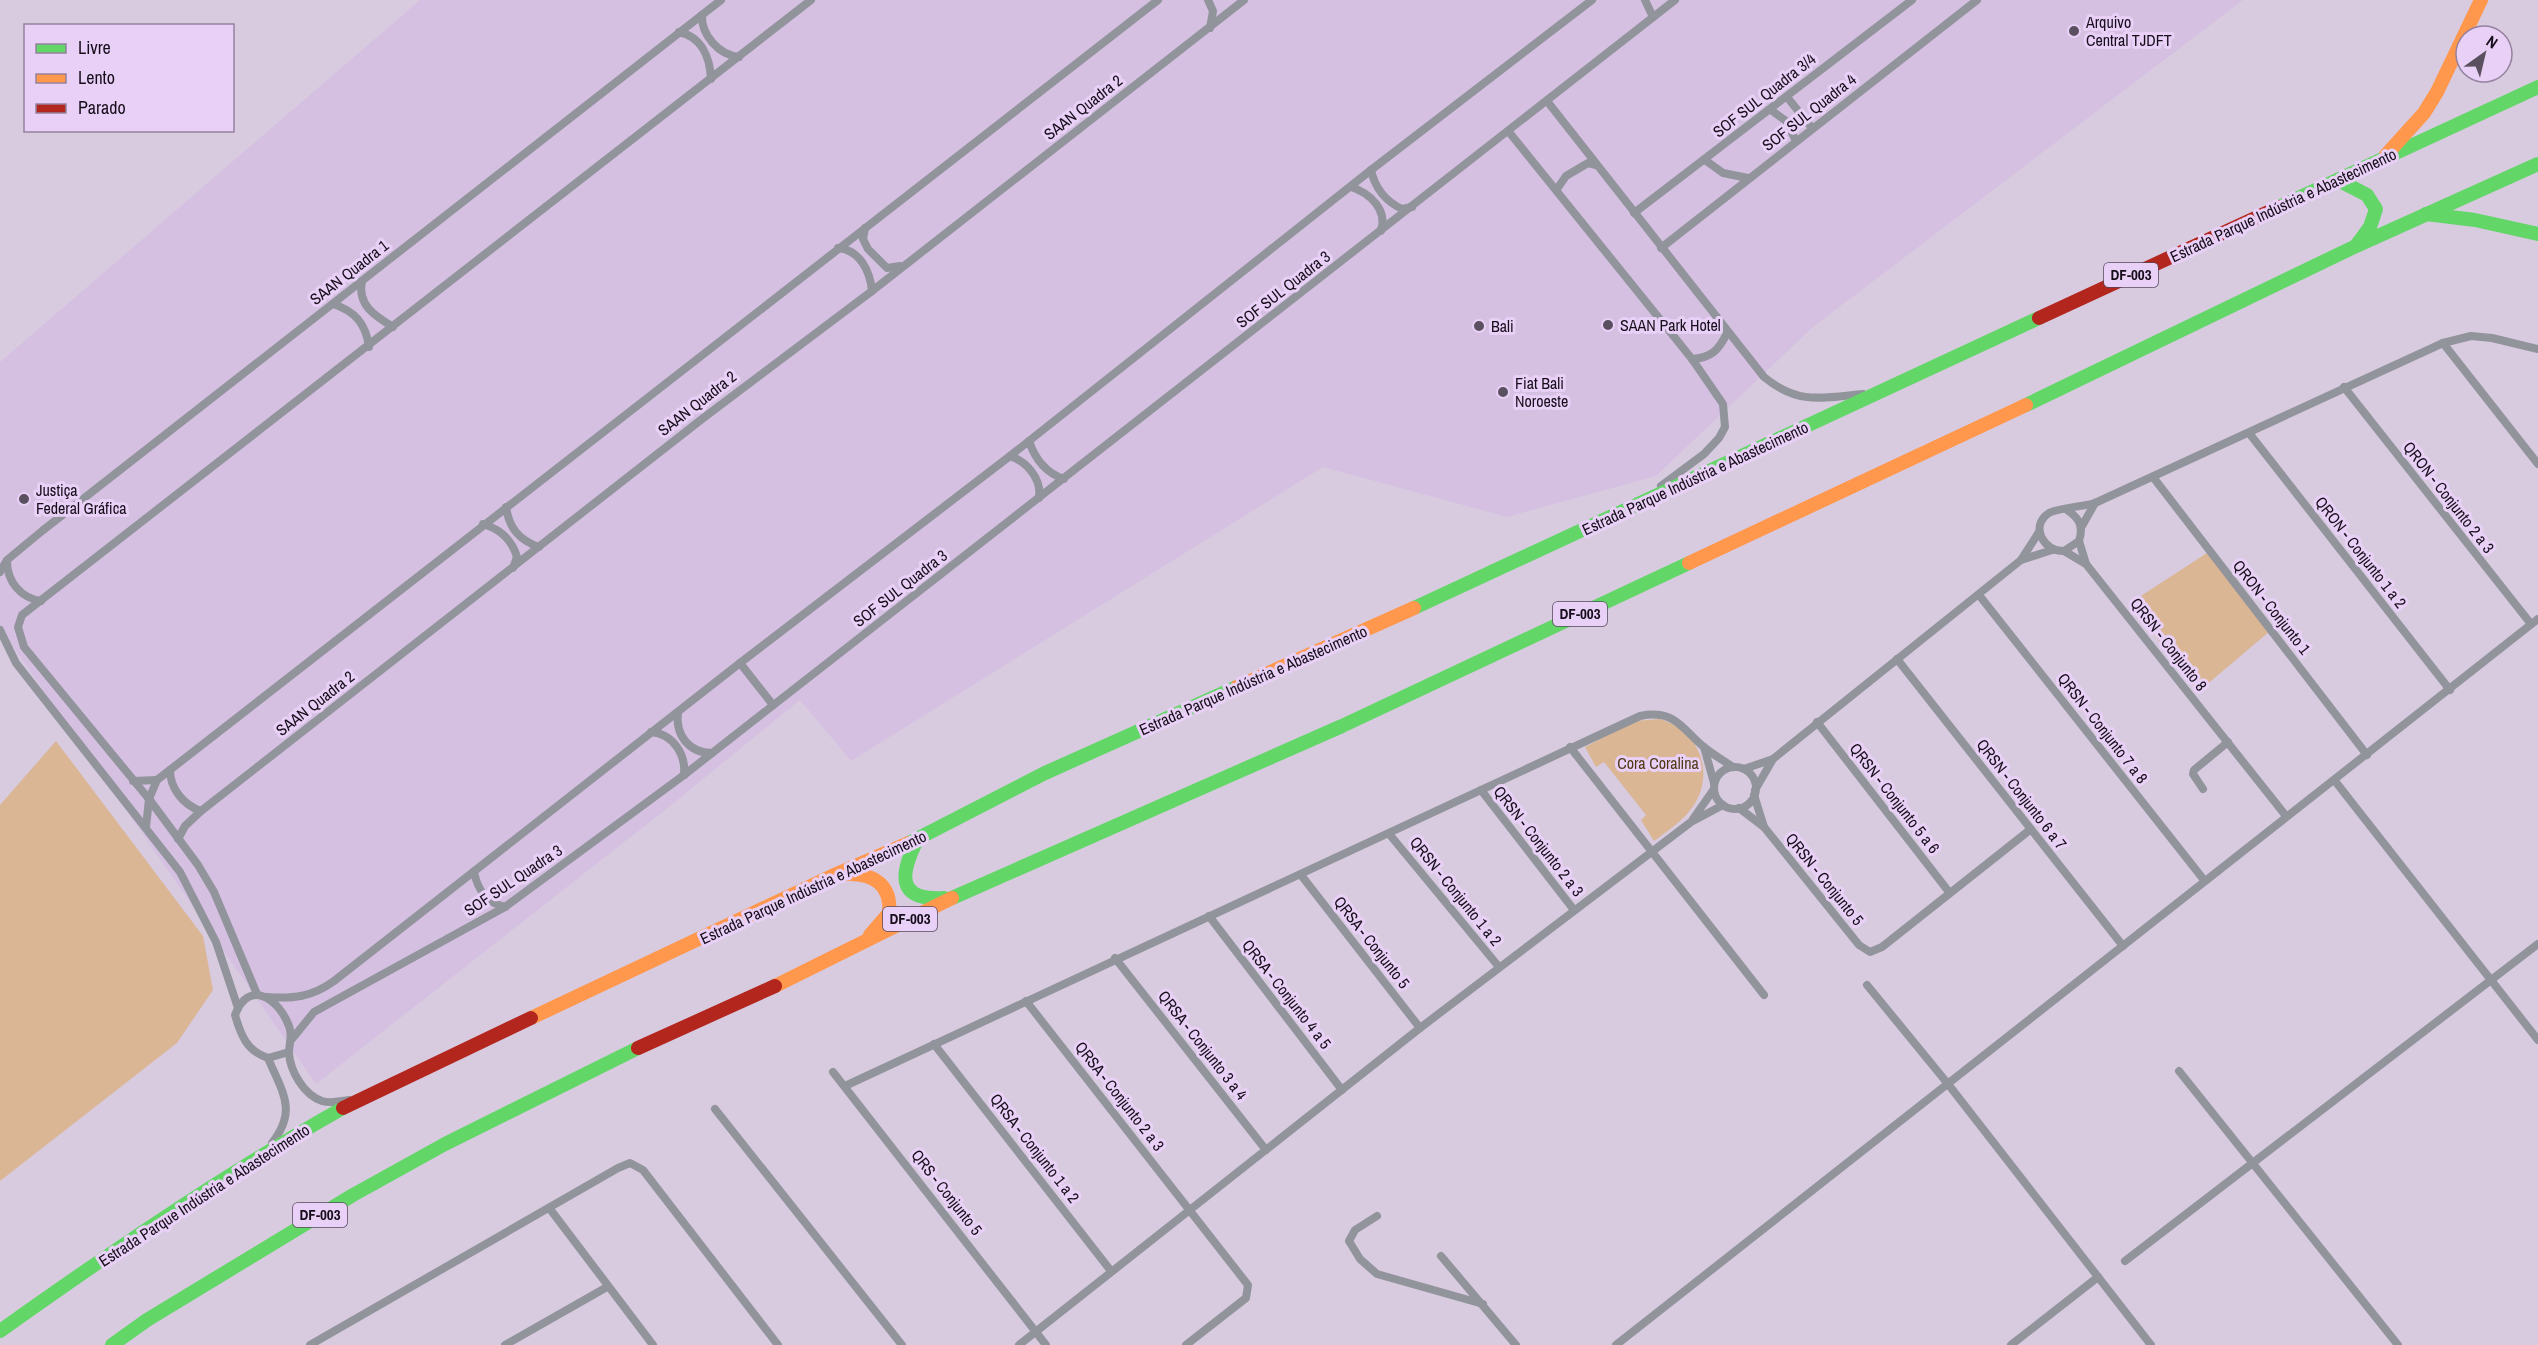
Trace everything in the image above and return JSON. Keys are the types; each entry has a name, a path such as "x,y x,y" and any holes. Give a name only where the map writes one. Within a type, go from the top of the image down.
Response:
{"highway":[{"path":"2382,160 2424,113 2437,92 2481,0"},
{"name":"Estrada Parque Indústria e Abastecimento","path":"0,1331 77,1276 265,1152 359,1099 832,876 916,840 1045,773 1463,587 1638,503 2538,87"},
{"name":"DF-003","path":"112,1345 219,1275 444,1144 661,1037 806,972 863,941 957,896 1342,726 1977,428 2356,246 2538,164"},
{"path":"2338,180 2367,195 2376,209 2370,227 2356,246"},
{"path":"2426,214 2475,220 2538,234"},
{"path":"916,840 903,869 903,880 909,889 918,897 928,901 957,896"},
{"path":"832,876 868,874 877,879 888,893 889,913 863,941"}],"street":[{"name":"SAAN Quadra 1","path":"0,572 7,560 721,0"},
{"path":"256,994 214,892 198,865 148,799 24,647 19,634 20,620 26,612 369,347 811,0"},
{"path":"146,827 148,799 157,780 1158,0"},
{"path":"1208,0 1213,11 1210,28"},
{"path":"1227,0 1241,2"},
{"path":"289,1052 268,1058 253,1051 244,1042 236,1015 238,1008 248,997 256,994 267,997 297,998 321,990 1010,456 1350,186 1592,0"},
{"path":"1645,0 1653,17"},
{"name":"SOF SUL Quadra 3/4","path":"1634,213 1912,0"},
{"name":"SOF SUL Quadra 4","path":"1661,248 1977,0"},
{"name":"SAAN Quadra 2","path":"178,839 185,826 201,811 776,361 872,291 901,266 1241,2"},
{"name":"SOF SUL Quadra 3","path":"292,1040 314,1012 506,907 684,775 1509,132 1669,2"},
{"path":"702,15 705,32 714,44 729,56 739,57"},
{"path":"680,32 690,34 706,54 711,79"},
{"path":"1787,97 1812,128"},
{"path":"1547,101 1727,333 1764,377 1786,393 1810,399 1882,392"},
{"path":"1771,110 1786,122 1796,141"},
{"path":"1509,132 1692,359 1723,404 1725,427 1704,454 1638,503"},
{"path":"1705,160 1724,174 1748,178"},
{"path":"1557,189 1570,172 1588,163 1596,165"},
{"path":"1371,170 1373,180 1387,199 1402,208 1414,206"},
{"path":"1350,186 1362,191 1376,205 1384,222 1381,232"},
{"path":"865,228 863,238 881,264 892,269 901,266"},
{"path":"838,248 847,249 862,263 870,275 872,291"},
{"path":"362,281 361,296 369,310 393,327"},
{"path":"333,304 345,308 359,320 367,335 369,347"},
{"path":"1692,359 1709,357 1721,345 1727,333"},
{"path":"1019,1345 1420,1028 1691,822 1723,805 1739,808 1748,803 1773,759 1816,722 2021,560 2039,532 2041,522 2048,514 2056,509 2067,510 2095,503 2443,343 2471,336 2538,349"},
{"path":"2443,343 2538,464"},
{"name":"QRON - Conjunto 2 a 3","path":"2344,387 2534,622"},
{"name":"QRON - Conjunto 1 a 2","path":"2249,433 2450,690"},
{"path":"1029,441 1033,452 1047,470 1064,479"},
{"path":"1010,456 1019,460 1034,476 1039,484 1039,498"},
{"name":"QRON - Conjunto 1","path":"2153,477 2367,755"},
{"path":"2021,560 2052,550 2064,551 2079,541 2082,526 2095,503"},
{"path":"506,507 507,518 516,534 539,547"},
{"path":"2067,510 2076,516 2082,526"},
{"path":"483,524 500,531 507,538 517,557 513,569"},
{"path":"2039,532 2043,542 2052,550"},
{"name":"QRSN - Conjunto 8","path":"2079,541 2086,564"},
{"name":"QRSN - Conjunto 8","path":"2064,551 2086,564 2286,816"},
{"path":"7,560 7,572 16,587 28,598 41,601"},
{"name":"QRSN - Conjunto 7 a 8","path":"1979,595 2204,880"},
{"path":"1616,1345 2204,880 2286,816 2335,782 2534,622"},
{"path":"0,630 16,663 180,872 216,942 238,1008"},
{"name":"QRSN - Conjunto 6 a 7","path":"1897,659 2123,946"},
{"path":"740,663 773,705"},
{"path":"678,712 676,725 689,745 696,751 712,753"},
{"path":"845,1086 1115,958 1390,834 1631,719 1650,714 1669,717 1679,722 1704,747 1733,767 1744,769 1773,759"},
{"name":"QRSN - Conjunto 5 a 6","path":"1816,722 1949,892"},
{"path":"651,732 661,733 683,755 684,775"},
{"path":"2203,789 2193,774 2194,770 2228,742"},
{"path":"1570,747 1764,995"},
{"path":"1704,747 1717,798 1723,805"},
{"path":"1691,822 1721,772 1733,767"},
{"path":"1744,769 1753,778 1755,793"},
{"path":"170,770 170,780 179,796 193,808 201,811"},
{"path":"133,781 157,780"},
{"path":"2335,782 2538,1040"},
{"name":"QRSN - Conjunto 2 a 3","path":"1481,790 1574,910"},
{"name":"QRSN - Conjunto 5","path":"1755,793 1764,827"},
{"name":"QRSN - Conjunto 5","path":"1739,808 1764,827 1864,949 1870,952 1882,947 1949,892"},
{"path":"1949,892 2031,829"},
{"name":"QRSN - Conjunto 1 a 2","path":"1390,834 1499,967"},
{"path":"474,872 476,882 485,897 496,905 506,907"},
{"name":"QRSA - Conjunto 5","path":"1300,875 1420,1028"},
{"name":"QRSA - Conjunto 4 a 5","path":"1209,916 1342,1090"},
{"path":"2125,1262 2538,944"},
{"name":"QRSA - Conjunto 3 a 4","path":"1115,958 1266,1150"},
{"path":"1867,985 1948,1084 2151,1345"},
{"path":"267,997 284,1015 292,1040 289,1052 299,1082 316,1098 333,1102 359,1099"},
{"name":"QRSA - Conjunto 2 a 3","path":"1026,1001 1248,1286 1249,1293 1246,1298 1186,1345"},
{"name":"QRSA - Conjunto 1 a 2","path":"934,1044 1111,1271"},
{"path":"265,1152 284,1126 288,1108 268,1058"},
{"path":"2179,1071 2398,1345"},
{"name":"QRS - Conjunto 5","path":"833,1072 1046,1345"},
{"path":"716,1109 902,1345"},
{"path":"310,1345 625,1164 636,1164 643,1170 778,1345"},
{"path":"550,1209 653,1345"},
{"path":"1377,1216 1355,1230 1349,1241 1370,1268 1385,1277 1483,1304"},
{"path":"1441,1256 1516,1345"},
{"path":"2011,1345 2098,1277"},
{"path":"505,1345 607,1287"}],"shaded area":[{"path":"420,0 2243,0 1813,327 1656,476 1507,517 1323,467 851,761 800,700 670,806 316,1084 0,628 0,362"}],"green space":[{"path":"2207,553 2270,631 2198,692 2130,603"},
{"name":"Cora Coralina","path":"1660,719 1675,725 1696,746 1703,772 1702,787 1697,801 1676,825 1654,841 1641,820 1646,815 1604,762 1596,767 1585,747 1635,721"},
{"path":"56,741 203,936 213,990 177,1043 0,1181 0,805"}],"traffic: fast":[{"path":"2279,207 2538,87"},
{"path":"2026,405 2356,246 2538,164"},
{"path":"2338,180 2367,195 2376,209 2370,227 2356,246"},
{"path":"2426,214 2475,220 2538,234"},
{"path":"1414,608 2039,318"},
{"path":"952,898 1342,726 1689,563"},
{"path":"909,843 1045,773 1237,687"},
{"path":"917,840 907,864 906,883 917,895 944,898"},
{"path":"112,1345 147,1320 353,1195 445,1144 638,1048"},
{"path":"0,1331 168,1215 343,1108"}],"traffic: slow":[{"path":"2386,155 2424,113 2437,92 2481,0"},
{"path":"1689,563 2026,405"},
{"path":"1237,687 1414,608"},
{"path":"531,1018 832,876 909,843"},
{"path":"847,874 873,879 884,888 887,895 889,913 870,935"},
{"path":"775,986 952,898"}],"traffic: jam":[{"path":"2039,318 2279,207"},
{"path":"638,1048 775,986"},
{"path":"343,1108 531,1018"}],"place":[{"name":"Arquivo Central TJDFT","path":"2074,31"},
{"name":"SAAN Park Hotel","path":"1608,325"},
{"name":"Bali","path":"1479,326"},
{"name":"Fiat Bali Noroeste","path":"1503,392"},
{"name":"Justiça Federal Gráfica","path":"24,499"}]}
